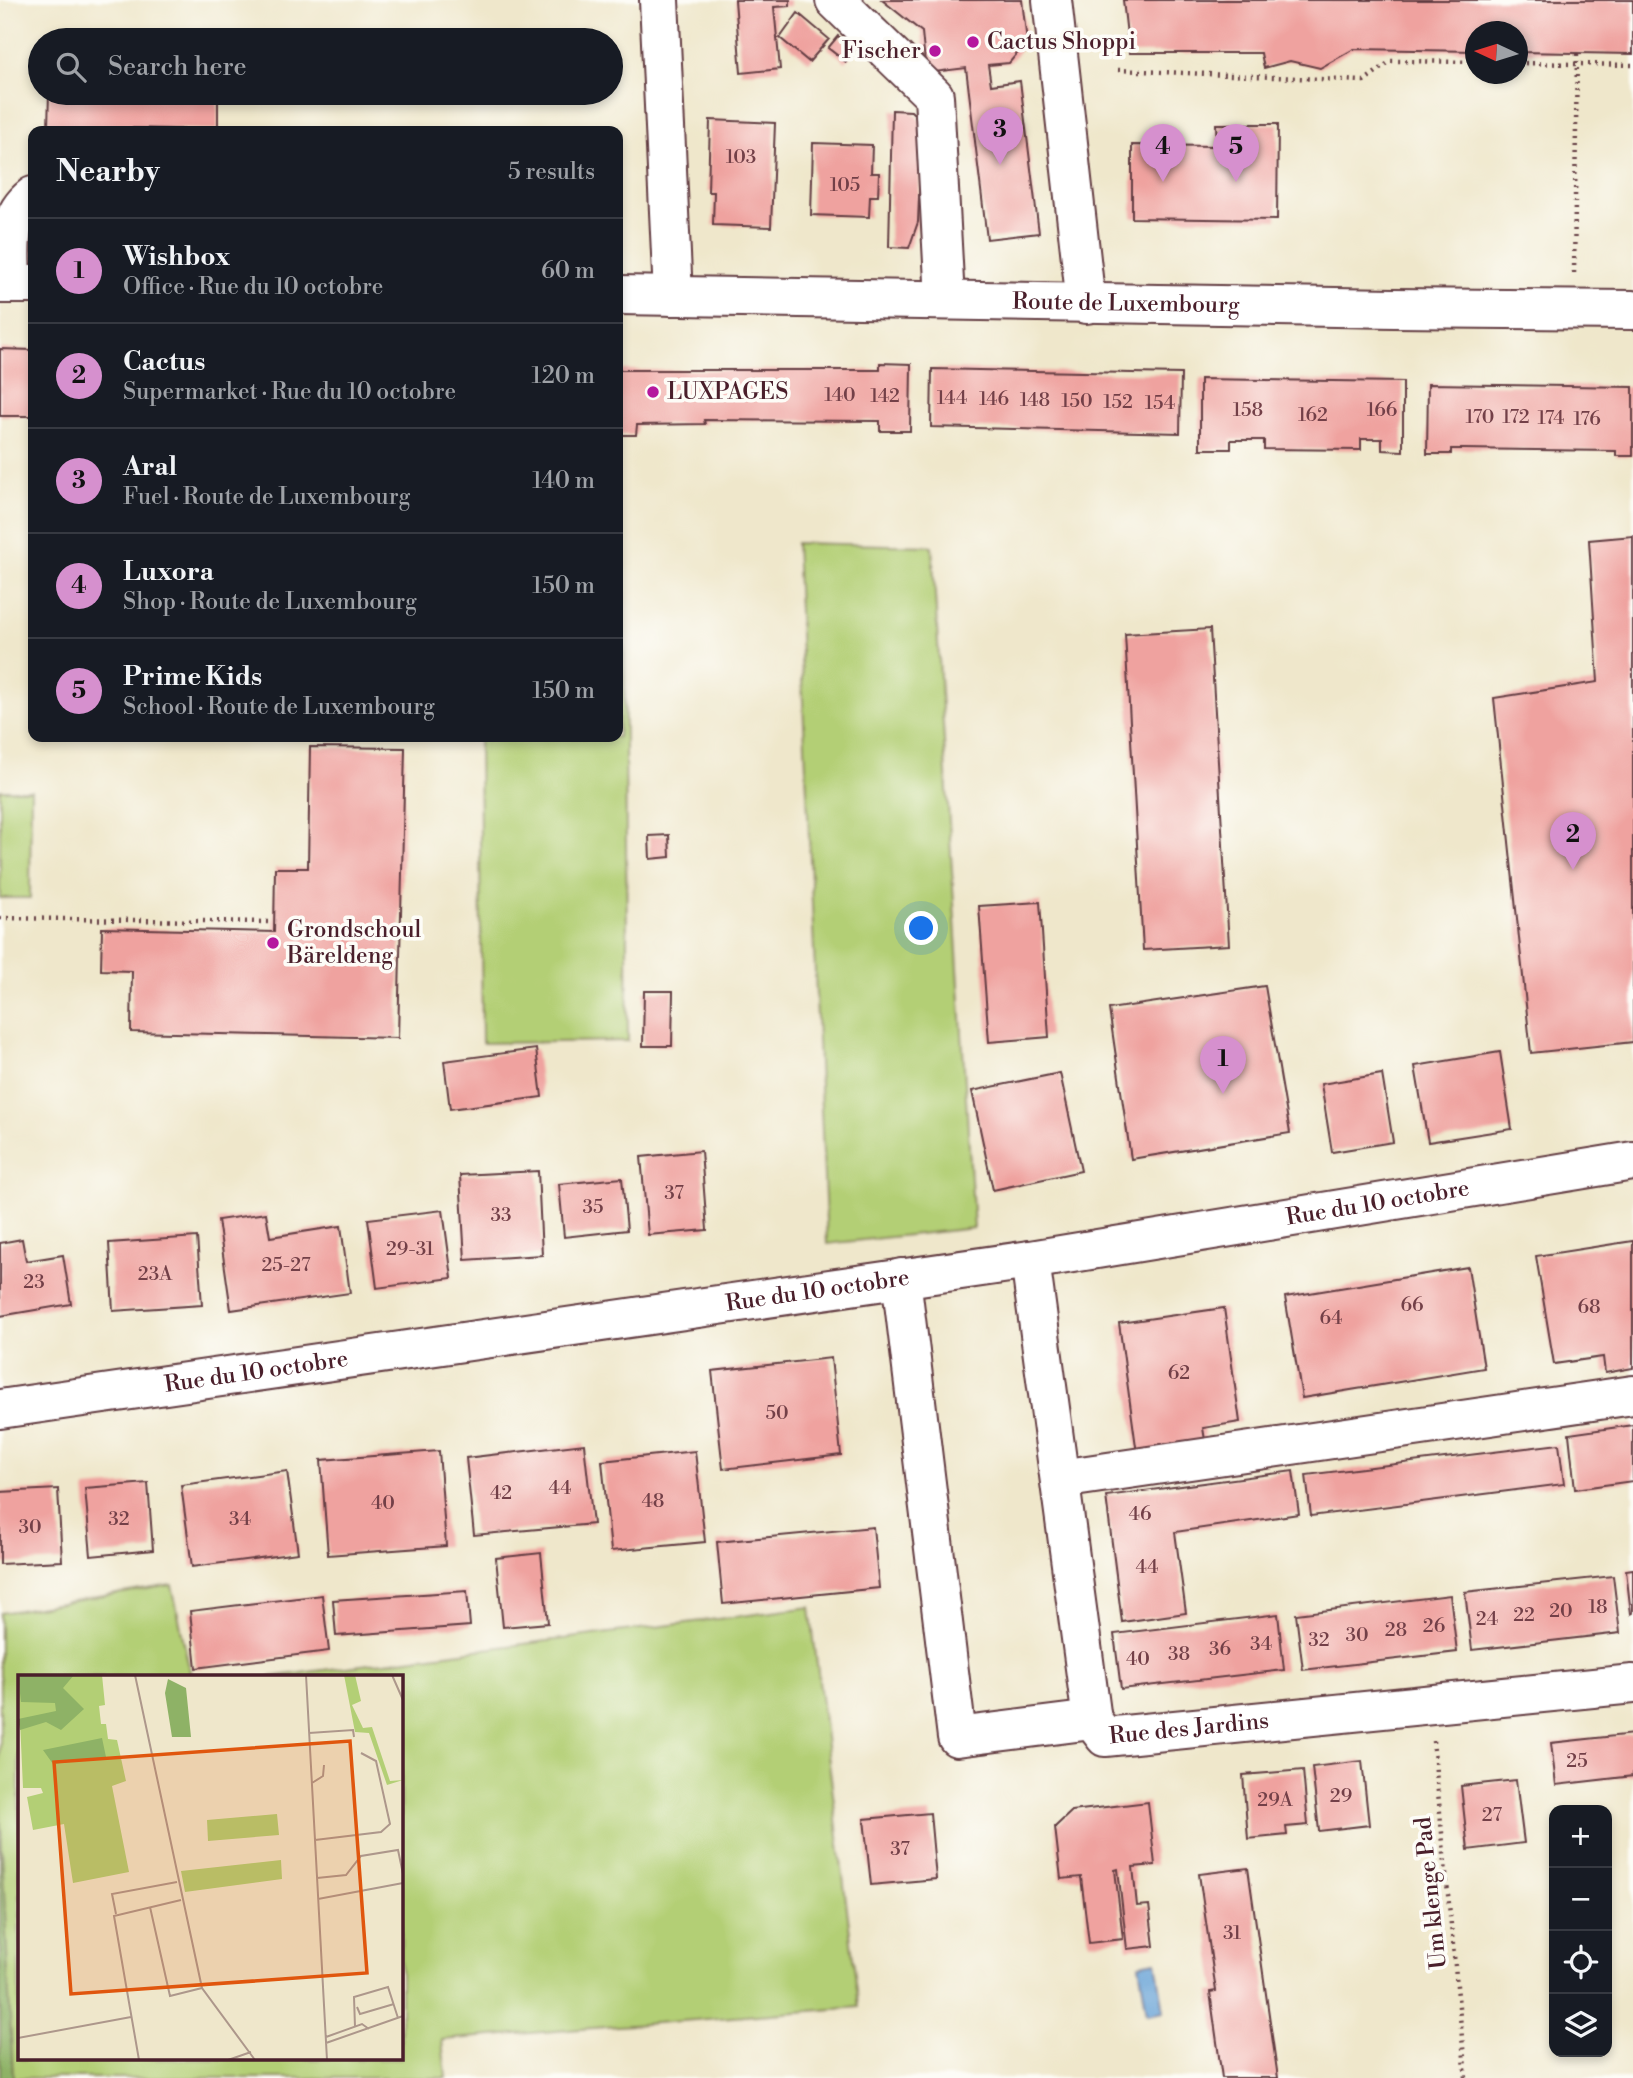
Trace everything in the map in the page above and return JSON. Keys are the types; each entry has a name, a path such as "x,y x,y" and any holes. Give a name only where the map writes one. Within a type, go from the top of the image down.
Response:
{"street":[{"path":"659,0 673,296"},
{"path":"1052,0 1086,304"},
{"path":"842,4 934,96 945,300"},
{"path":"15,284 12,222 21,205 28,200"},
{"name":"Route de Luxembourg","path":"623,295 1633,310"},
{"name":"Rue du 10 octobre","path":"0,1409 1030,1260 1633,1161"},
{"name":"Rue des Jardins","path":"1030,1260 1092,1720 1105,1737 1633,1684"},
{"path":"901,1278 957,1737 1092,1720"},
{"path":"1060,1479 1633,1395"}],"path":[{"path":"1574,274 1577,53"},
{"path":"1118,70 1364,80 1391,61 1465,62"},
{"path":"1528,63 1633,65"},
{"path":"0,918 269,922"},
{"name":"Um klenge Pad","path":"1429,1705 1466,2078"}],"green space":[{"path":"796,543 932,546 974,1228 827,1244"},
{"path":"623,546 628,1041 482,1043 479,742 623,742"},
{"path":"0,790 31,790 30,898 0,898"},
{"path":"172,1585 191,1675 18,1675 18,2060 402,2060 402,1675 284,1675 810,1607 859,2007 442,2040 446,2078 0,2078 0,1613"},
{"path":"0,1806 13,2078 0,2078"}],"water":[{"path":"1156,1961 1164,2011 1147,2014 1139,1964"}],"building":[{"path":"735,0 790,0 790,6 774,7 780,69 741,73"},
{"path":"882,0 1022,0 1027,42 1009,63 988,65 991,85 1020,81 1039,233 987,239 966,68 926,73 922,32"},
{"path":"1123,0 1633,0 1633,54 1528,52 1528,21 1465,21 1465,51 1354,49 1320,68 1290,61 1264,68 1261,53 1129,53"},
{"path":"798,13 829,39 809,62 780,38"},
{"path":"838,36 855,49 846,62 828,48"},
{"path":"49,105 218,105 218,126 48,126"},
{"path":"892,110 911,111 922,122 918,222 909,248 889,247"},
{"path":"710,120 775,123 771,227 713,225 714,192 708,192"},
{"path":"1216,124 1278,124 1277,220 1132,218 1132,145 1217,146"},
{"path":"813,143 872,145 871,173 879,173 878,196 870,196 869,217 811,215"},
{"path":"0,349 28,350 28,416 0,416"},
{"path":"880,363 911,364 910,431 880,431 880,421 704,420 705,424 637,425 636,435 623,435 623,370 880,370"},
{"path":"932,369 1181,374 1180,433 931,427"},
{"path":"1200,379 1403,382 1403,451 1382,450 1382,439 1361,439 1361,450 1264,449 1264,440 1231,440 1231,449 1200,449"},
{"path":"1428,384 1633,387 1633,456 1616,456 1616,451 1462,449 1451,449 1451,454 1427,454"},
{"path":"1633,536 1633,1042 1531,1053 1494,698 1598,682 1589,540"},
{"path":"1210,629 1229,945 1143,950 1125,634"},
{"path":"310,747 405,748 398,1038 131,1032 132,971 101,970 102,928 274,932 275,868 308,868"},
{"path":"669,835 670,857 650,859 649,836"},
{"path":"1040,902 1049,1037 989,1042 979,906"},
{"path":"1265,986 1290,1133 1131,1159 1109,1009"},
{"path":"644,991 673,991 672,1046 643,1046"},
{"path":"536,1049 542,1097 450,1109 444,1061"},
{"path":"1500,1052 1512,1129 1428,1142 1415,1066"},
{"path":"1060,1073 1081,1171 993,1190 972,1091"},
{"path":"1382,1074 1393,1142 1332,1152 1321,1084"},
{"path":"701,1151 707,1230 648,1235 641,1157"},
{"path":"538,1171 542,1255 465,1260 460,1175"},
{"path":"622,1178 627,1230 564,1237 559,1184"},
{"path":"443,1210 452,1278 377,1288 368,1219"},
{"path":"266,1213 270,1237 341,1226 350,1293 231,1310 218,1220"},
{"path":"197,1237 202,1305 113,1311 109,1243"},
{"path":"22,1239 26,1261 63,1255 71,1304 0,1316 0,1243"},
{"path":"1633,1241 1633,1368 1605,1373 1603,1357 1554,1364 1536,1256"},
{"path":"1468,1267 1484,1368 1302,1398 1285,1297"},
{"path":"1224,1308 1240,1422 1203,1428 1207,1452 1138,1461 1119,1323"},
{"path":"831,1358 841,1455 723,1469 712,1371"},
{"path":"1633,1425 1633,1481 1575,1489 1569,1434"},
{"path":"584,1444 593,1524 474,1535 466,1458"},
{"path":"1559,1444 1564,1484 1311,1516 1306,1475"},
{"path":"439,1451 446,1546 328,1555 321,1460"},
{"path":"695,1451 705,1542 611,1551 602,1461"},
{"path":"287,1471 298,1553 192,1567 181,1485"},
{"path":"1293,1471 1299,1514 1175,1532 1186,1613 1122,1622 1106,1496"},
{"path":"148,1483 153,1550 91,1556 85,1488"},
{"path":"58,1489 62,1561 0,1564 0,1492"},
{"path":"873,1527 879,1588 723,1604 717,1542"},
{"path":"541,1553 548,1623 503,1627 496,1558"},
{"path":"1633,1569 1633,1613 1631,1614 1626,1570"},
{"path":"1613,1576 1620,1633 1472,1650 1465,1592"},
{"path":"467,1591 470,1626 336,1636 333,1600"},
{"path":"322,1595 329,1651 196,1668 190,1611"},
{"path":"1450,1595 1457,1652 1303,1670 1296,1614"},
{"path":"1278,1614 1284,1670 1121,1689 1114,1634"},
{"path":"1633,1734 1633,1776 1556,1785 1551,1743"},
{"path":"1362,1761 1369,1825 1319,1831 1312,1767"},
{"path":"1303,1770 1308,1825 1286,1827 1287,1835 1248,1839 1243,1775"},
{"path":"1516,1780 1524,1843 1468,1850 1461,1786"},
{"path":"1148,1802 1155,1865 1133,1867 1137,1906 1149,1905 1154,1946 1127,1949 1118,1869 1115,1870 1123,1939 1089,1943 1081,1877 1061,1879 1055,1827 1072,1811"},
{"path":"930,1813 936,1879 871,1885 864,1819"},
{"path":"1248,1868 1278,2078 1222,2078 1210,1992 1216,1991 1199,1874"}],"place":[{"name":"Cactus Shoppi","path":"973,42"},
{"name":"Fischer","path":"935,51"},
{"name":"Aral","path":"1000,165"},
{"name":"Luxora","path":"1163,182"},
{"name":"Prime Kids","path":"1236,182"},
{"name":"LUXPAGES","path":"653,392"},
{"name":"Cactus","path":"1573,870"},
{"name":"Grondschoul Bäreldeng","path":"273,943"},
{"name":"Wishbox","path":"1223,1094"}]}
